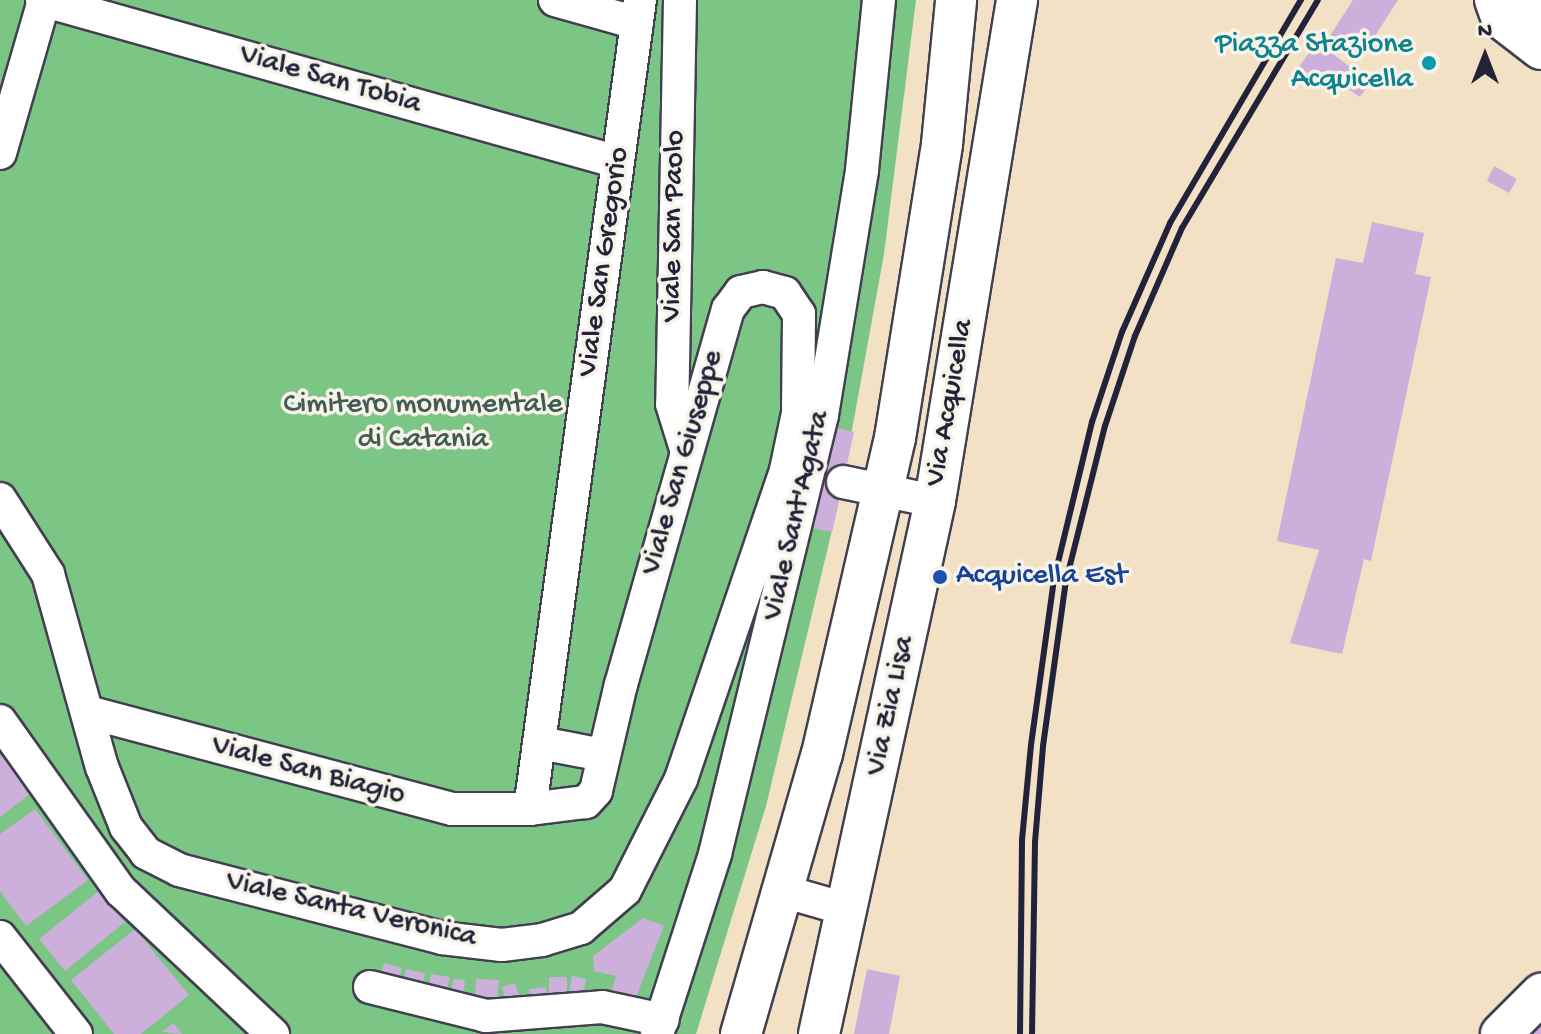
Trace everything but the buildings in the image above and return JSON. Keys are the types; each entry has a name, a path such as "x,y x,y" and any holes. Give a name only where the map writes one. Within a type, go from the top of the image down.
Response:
{"main road":[{"name":"Via Acquicella","path":"882,491 942,144 956,0"},
{"name":"Via Acquicella","path":"935,501 1017,0"},
{"path":"1495,0 1502,19 1533,19"},
{"name":"Via Zia Lisa","path":"741,1034 826,739 882,491"},
{"name":"Via Zia Lisa","path":"819,1034 849,910 935,501"},
{"path":"1501,1034 1541,994"}],"street":[{"path":"0,153 43,0"},
{"name":"Viale San Tobia","path":"43,0 86,6 618,162"},
{"path":"555,0 638,11"},
{"name":"Viale San Paolo","path":"680,0 672,404 686,449"},
{"name":"Viale Sant'Agata","path":"660,1027 715,854 814,476 862,170 879,0"},
{"name":"Viale San Gregorio","path":"530,809 638,11"},
{"name":"Viale San Giuseppe","path":"530,809 586,802 596,791 686,449 734,298 752,288 776,289 799,314 798,413 814,476"},
{"path":"814,476 882,491"},
{"name":"Viale Santa Veronica","path":"0,499 48,574 102,767 126,827 161,864 442,938 502,945 566,934 600,916 625,890 666,815 705,718 814,476"},
{"name":"Via Acquicella","path":"882,491 935,501"},
{"name":"Viale San Biagio","path":"88,712 424,803 479,811 530,809"},
{"path":"0,721 121,891 273,1034"},
{"path":"540,743 603,755"},
{"path":"783,891 849,910"},
{"path":"1,939 76,1034"},
{"path":"370,987 486,1016 545,1022 602,1007 660,1027"}],"green space":[{"name":"Cimitero monumentale di Catania","path":"0,0 916,0 884,254 839,501 766,806 696,1034 0,1034"}],"railway":[{"path":"1020,1034 1022,840 1031,745 1054,579 1092,422 1122,332 1170,223 1301,0"},
{"path":"1032,1034 1035,842 1043,746 1066,581 1105,426 1135,336 1182,228 1318,0"}],"place":[{"name":"Piazza Stazione Acquicella","path":"1429,63"},
{"name":"Acquicella Est","path":"940,577"}]}
